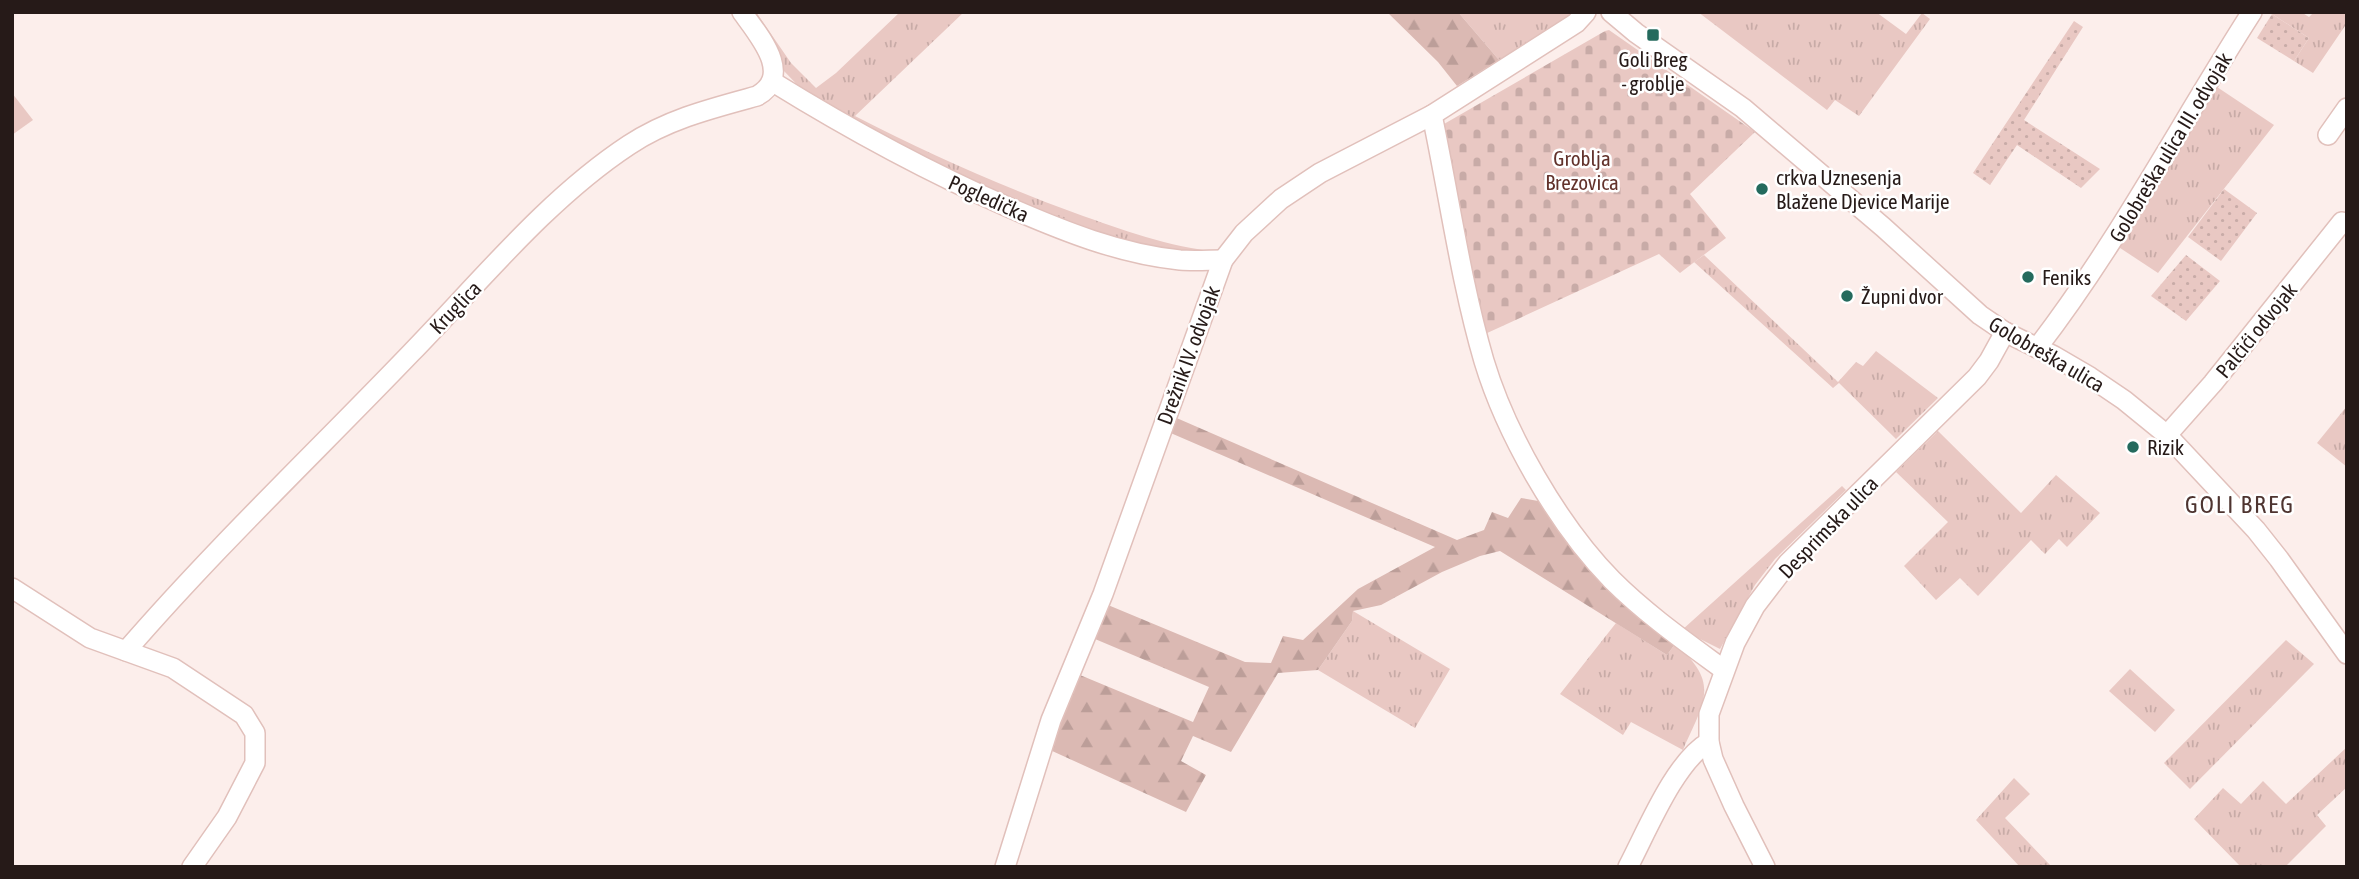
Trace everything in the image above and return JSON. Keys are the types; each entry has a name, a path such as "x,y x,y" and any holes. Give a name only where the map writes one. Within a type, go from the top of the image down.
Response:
{"street":[{"path":"742,12 771,59 774,68 773,82"},
{"name":"Drežnik IV. odvojak","path":"1005,867 1051,720 1103,594 1223,260 1244,233 1282,200 1320,173 1432,115 1566,30 1586,12"},
{"name":"Golobreška ulica","path":"1611,12 1636,33 1744,108 1883,227 1980,315 2005,332 2071,366 2101,385 2167,435 2256,530 2347,654"},
{"name":"Golobreška ulica III. odvojak","path":"2037,348 2106,251 2140,191 2252,12"},
{"name":"Pogledička","path":"773,82 847,128 907,160 1086,239 1181,260 1223,260"},
{"name":"Kruglica","path":"125,651 181,588 503,257 580,182 619,152 654,130 683,118 757,96 766,91 773,82"},
{"path":"2328,135 2347,108"},
{"path":"1432,115 1476,330 1494,390 1511,428 1563,519 1612,581 1660,623 1724,670"},
{"name":"Palčići odvojak","path":"2167,435 2213,383 2342,222"},
{"name":"Desprimska ulica","path":"1765,867 1734,806 1713,759 1709,742 1709,714 1735,643 1755,606 1788,563 1977,377 2005,332"},
{"path":"12,588 90,638 173,668 244,715 255,733 255,763 227,817 192,867"},
{"path":"1628,867 1678,773 1689,757 1709,742"}],"green space":[{"path":"748,12 756,12 791,63 816,88 836,73 900,12 964,12 855,116 964,168 1075,213 1164,242 1219,252 1196,256 1125,246 978,188 807,95 784,71"},
{"path":"1387,12 1458,12 1499,60 1457,86 1438,62"},
{"path":"1458,12 1574,12 1499,60"},
{"path":"1698,12 1876,12 1906,34 1922,13 1930,19 1859,116 1835,100 1827,110"},
{"path":"2301,12 2309,17 2314,12 2347,12 2347,23 2313,73 2294,61 2309,38 2272,14"},
{"path":"2272,14 2309,38 2294,61 2257,38"},
{"path":"2074,21 2083,27 2024,120 2100,169 2081,188 2017,145 1990,185 1973,173"},
{"name":"Groblja Brezovica","path":"1609,30 1755,132 1690,194 1726,238 1680,273 1659,254 1485,334 1444,124"},
{"path":"2214,85 2274,125 2158,273 2114,244"},
{"path":"12,93 33,120 12,135"},
{"path":"2224,189 2257,213 2221,261 2188,237"},
{"path":"1704,255 1838,382 1856,362 1863,366 1876,351 1938,398 1896,439 1839,383 1833,388 1694,262"},
{"path":"2186,255 2220,281 2186,321 2151,296"},
{"path":"2347,406 2347,467 2317,443"},
{"path":"1172,416 1457,540 1484,530 1492,512 1508,518 1521,498 1544,502 1675,644 1667,655 1500,551 1480,556 1442,572 1381,605 1353,611 1352,621 1318,670 1278,673 1231,752 1193,736 1181,761 1206,775 1186,812 1050,750 1080,675 1193,722 1209,687 1095,639 1108,605 1245,662 1271,663 1283,636 1303,640 1358,589 1435,547 1166,431"},
{"path":"1938,431 2021,513 2056,475 2100,513 2067,547 2059,539 2045,554 2031,540 1978,596 1960,578 1936,600 1904,566 1948,522 1896,472"},
{"path":"1842,486 1846,490 1775,559 1755,585 1720,649 1682,630"},
{"path":"1353,611 1450,669 1415,728 1318,670 1352,621"},
{"path":"1616,623 1667,655 1675,644 1699,670 1704,694 1702,706 1683,750 1631,722 1623,735 1560,694"},
{"path":"2286,640 2314,664 2190,789 2164,763"},
{"path":"2130,669 2175,710 2155,732 2109,691"},
{"path":"2347,747 2347,787 2317,815 2326,826 2285,867 2241,867 2194,819 2223,788 2241,804 2263,781 2286,804"},
{"path":"2014,778 2030,794 2005,818 2052,867 2020,867 1976,820"}],"place":[{"name":"Goli Breg - groblje","path":"1653,35"},
{"name":"crkva Uznesenja Blažene Djevice Marije","path":"1762,189"},
{"name":"Feniks","path":"2028,277"},
{"name":"Župni dvor","path":"1847,296"},
{"name":"Rizik","path":"2133,447"}],"district":[{"name":"GOLI BREG","path":"2240,504"}]}
